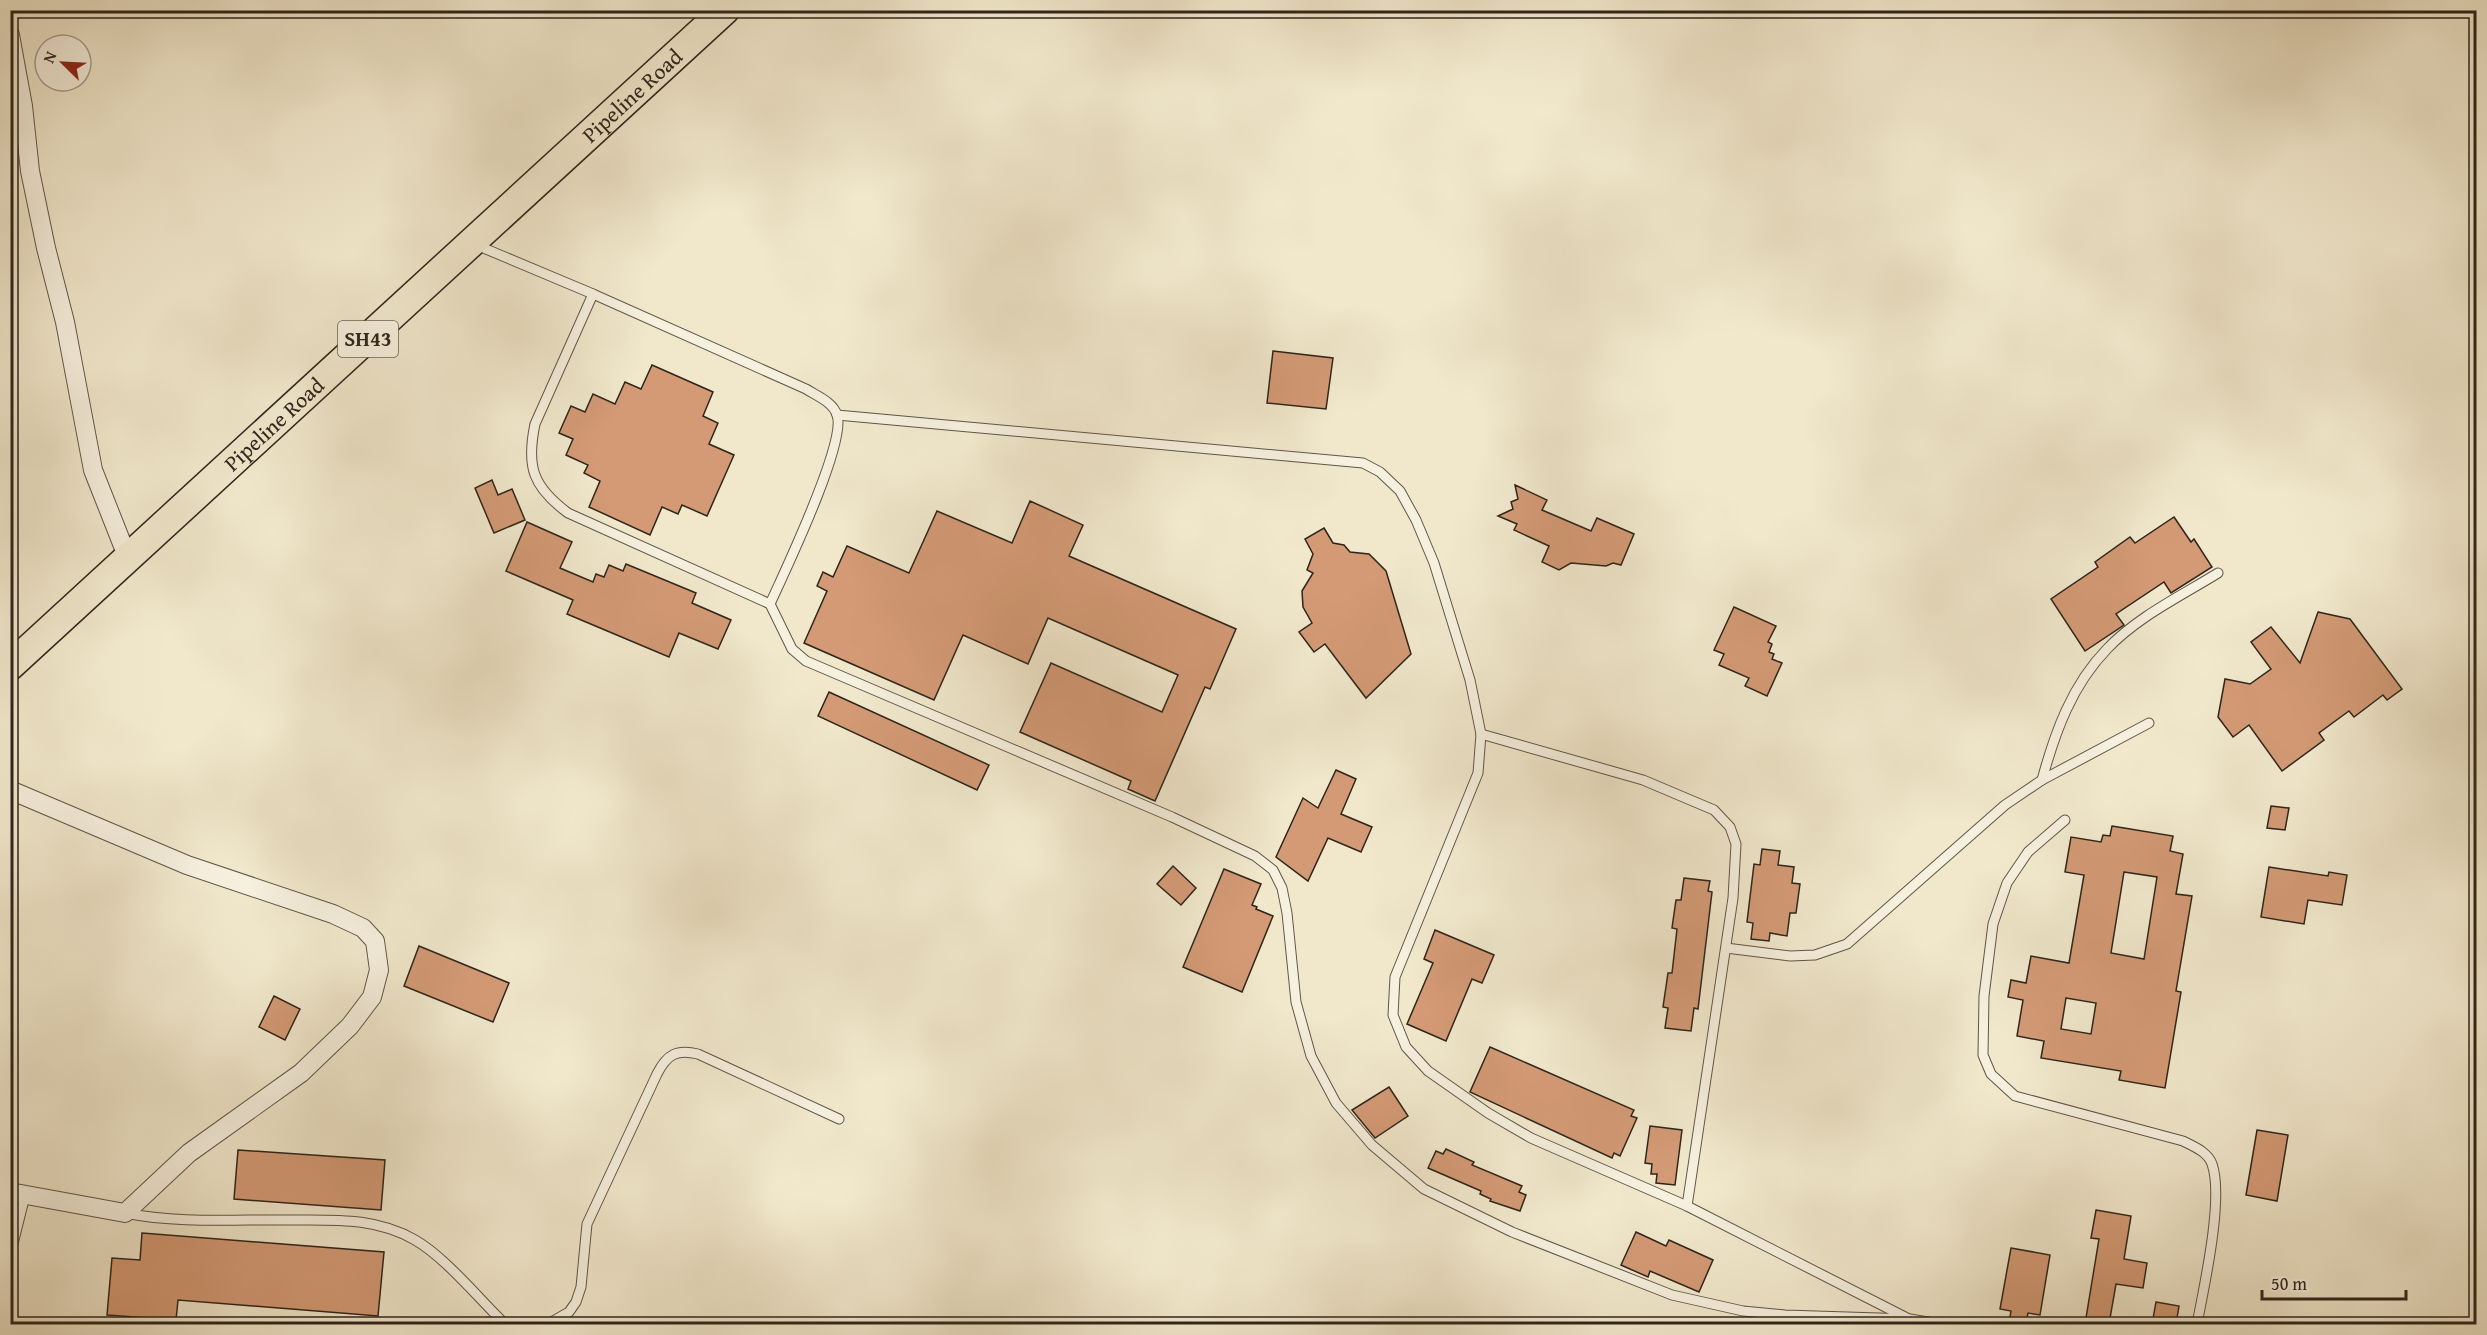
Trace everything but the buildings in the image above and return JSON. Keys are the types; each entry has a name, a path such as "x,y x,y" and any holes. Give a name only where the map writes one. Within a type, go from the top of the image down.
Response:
{"main road":[{"name":"Pipeline Road","path":"10,666 465,239 703,10"},
{"name":"Pipeline Road","path":"465,239 725,10"},
{"name":"Pipeline Road","path":"10,648 123,546 284,407"}],"street":[{"path":"10,35 23,106 30,171 65,322 93,470 123,546"},
{"path":"10,790 187,865 333,914 363,928 375,941 379,970 372,997 350,1026 301,1073 189,1153 125,1213 18,1194"}],"lane":[{"path":"465,239 806,389 828,402 837,415 838,431 825,474 794,552 770,604"},
{"path":"593,294 535,424 530,446 531,469 548,498 568,513 770,604 792,649 806,661 1172,817 1256,856 1273,870 1282,888 1287,913 1296,1002 1311,1056 1336,1103 1372,1145 1424,1189 1512,1232 1671,1295 1743,1311 1910,1319 1940,1324"},
{"path":"837,415 1363,463 1380,472 1401,491 1434,562 1470,680 1481,734 1478,773 1395,976 1393,1015 1406,1047 1428,1071 1488,1113 1531,1138 1687,1206 1910,1319"},
{"path":"2042,780 2065,711 2087,673 2108,647 2144,619 2218,573"},
{"path":"1725,948 1798,956 1815,955 1847,944 2005,805 2042,780 2149,723"},
{"path":"1481,734 1643,780 1714,810 1730,827 1736,844 1733,898 1687,1206"},
{"path":"2066,820 2028,852 2007,883 1993,924 1984,996 1983,1055 1990,1074 2015,1096 2183,1141 2201,1150 2212,1162 2214,1205 2208,1268 2197,1324"},
{"path":"548,1324 569,1312 576,1302 581,1287 587,1224 657,1074 670,1055 678,1051 698,1054 839,1119"},
{"path":"10,1256 18,1194"},
{"path":"125,1213 194,1219 360,1221 391,1228 417,1240 435,1255 505,1324"}]}
